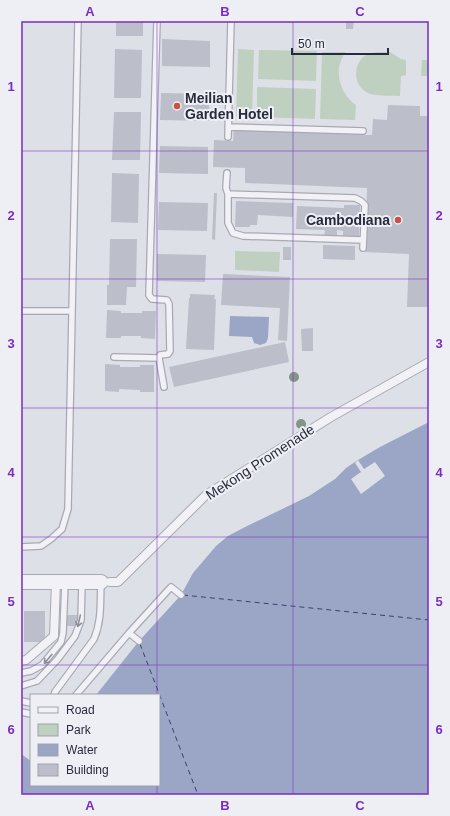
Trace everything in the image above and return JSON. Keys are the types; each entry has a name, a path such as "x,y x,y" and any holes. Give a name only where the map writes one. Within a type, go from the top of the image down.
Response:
{"street":[{"name":"Mekong Promenade","path":"105,582 118,582 206,495 331,417 429,362"},
{"path":"21,582 105,582"},
{"path":"21,661 26,660 54,636 61,582"}],"lane":[{"path":"21,546 41,546 62,529 68,509 78,21"},
{"path":"114,357 159,358 160,355 168,354 170,351 169,304 167,300 152,299 149,295 157,21"},
{"path":"228,137 231,21"},
{"path":"228,127 363,131"},
{"path":"227,173 226,188 228,194 228,223 233,233 244,236 363,240"},
{"path":"228,194 355,198 361,201 364,205 363,248"},
{"path":"21,311 72,311"},
{"path":"159,358 164,387"},
{"path":"21,673 31,671 42,665 61,642 63,633 61,582"},
{"path":"21,686 37,681 58,660 75,636 81,620 82,582"},
{"path":"54,694 94,639 100,623 105,582"},
{"path":"76,694 171,587 181,595"},
{"path":"129,633 139,642"}],"green space":[{"path":"238,49 254,50 252,117 236,117"},
{"path":"259,50 317,51 316,81 258,79"},
{"path":"322,52 346,52 339,66 340,81 342,88 350,100 356,105 355,120 320,119"},
{"path":"377,52 390,52 401,59 406,60 406,75 401,76 400,96 372,94 360,87 356,77 359,62 365,56"},
{"path":"422,60 429,60 429,76 421,76"},
{"path":"257,87 316,89 315,119 257,117"},
{"path":"235,251 280,252 279,272 235,270"}],"water":[{"path":"230,316 269,317 268,338 266,343 260,345 254,343 252,337 229,336"},
{"path":"429,422 429,795 21,795 21,754 30,760 30,786 160,786 160,694 97,694 139,641 181,595 193,573 216,546 228,536 309,496 335,479 346,468 380,447"}],"pier":[{"path":"358,460 364,469 375,462 385,476 361,494 351,479 361,472 355,463"}],"building":[{"path":"116,21 143,21 143,36 116,36"},
{"path":"346,21 354,21 353,29 346,29"},
{"path":"162,39 210,41 210,67 162,66"},
{"path":"115,49 142,50 141,98 114,98"},
{"path":"161,93 209,94 209,121 160,120"},
{"name":"Cambodiana","path":"388,105 420,106 420,116 429,116 429,307 407,307 409,254 365,252 367,188 245,183 245,168 213,167 214,140 233,141 234,126 362,130 362,135 372,135 373,119 387,120"},
{"path":"114,112 141,112 140,160 112,160"},
{"path":"160,146 208,147 208,174 159,173"},
{"path":"112,173 139,174 138,223 111,222"},
{"path":"214,193 217,193 215,240 212,239"},
{"path":"236,201 293,203 293,217 258,215 257,225 250,225 250,227 235,227"},
{"path":"159,202 208,203 207,231 158,230"},
{"path":"344,205 360,205 359,237 343,236 343,231 337,230 337,236 324,236 325,230 296,229 297,206 344,208"},
{"path":"110,239 137,239 136,287 127,287 126,305 107,305"},
{"path":"323,245 355,246 355,260 323,259"},
{"path":"283,247 291,247 291,260 283,260"},
{"path":"157,254 206,255 205,282 157,281"},
{"path":"223,274 290,277 287,341 278,340 280,308 221,305"},
{"path":"190,294 215,295 214,350 186,349"},
{"path":"107,310 121,311 121,313 156,311 155,339 141,338 141,336 106,338"},
{"path":"313,328 313,351 302,351 301,329"},
{"path":"285,342 289,362 174,387 169,367"},
{"path":"105,364 120,365 120,367 154,365 154,392 119,389 119,392 105,391"},
{"path":"24,611 45,611 45,642 24,642"},
{"path":"66,615 79,615 79,626 66,626"}],"ferry route":[{"path":"183,595 429,620"},
{"path":"140,644 159,694"},
{"path":"160,696 198,795"}],"place":[{"name":"Meilian Garden Hotel","path":"177,106"},
{"name":"Cambodiana","path":"398,220"}]}
